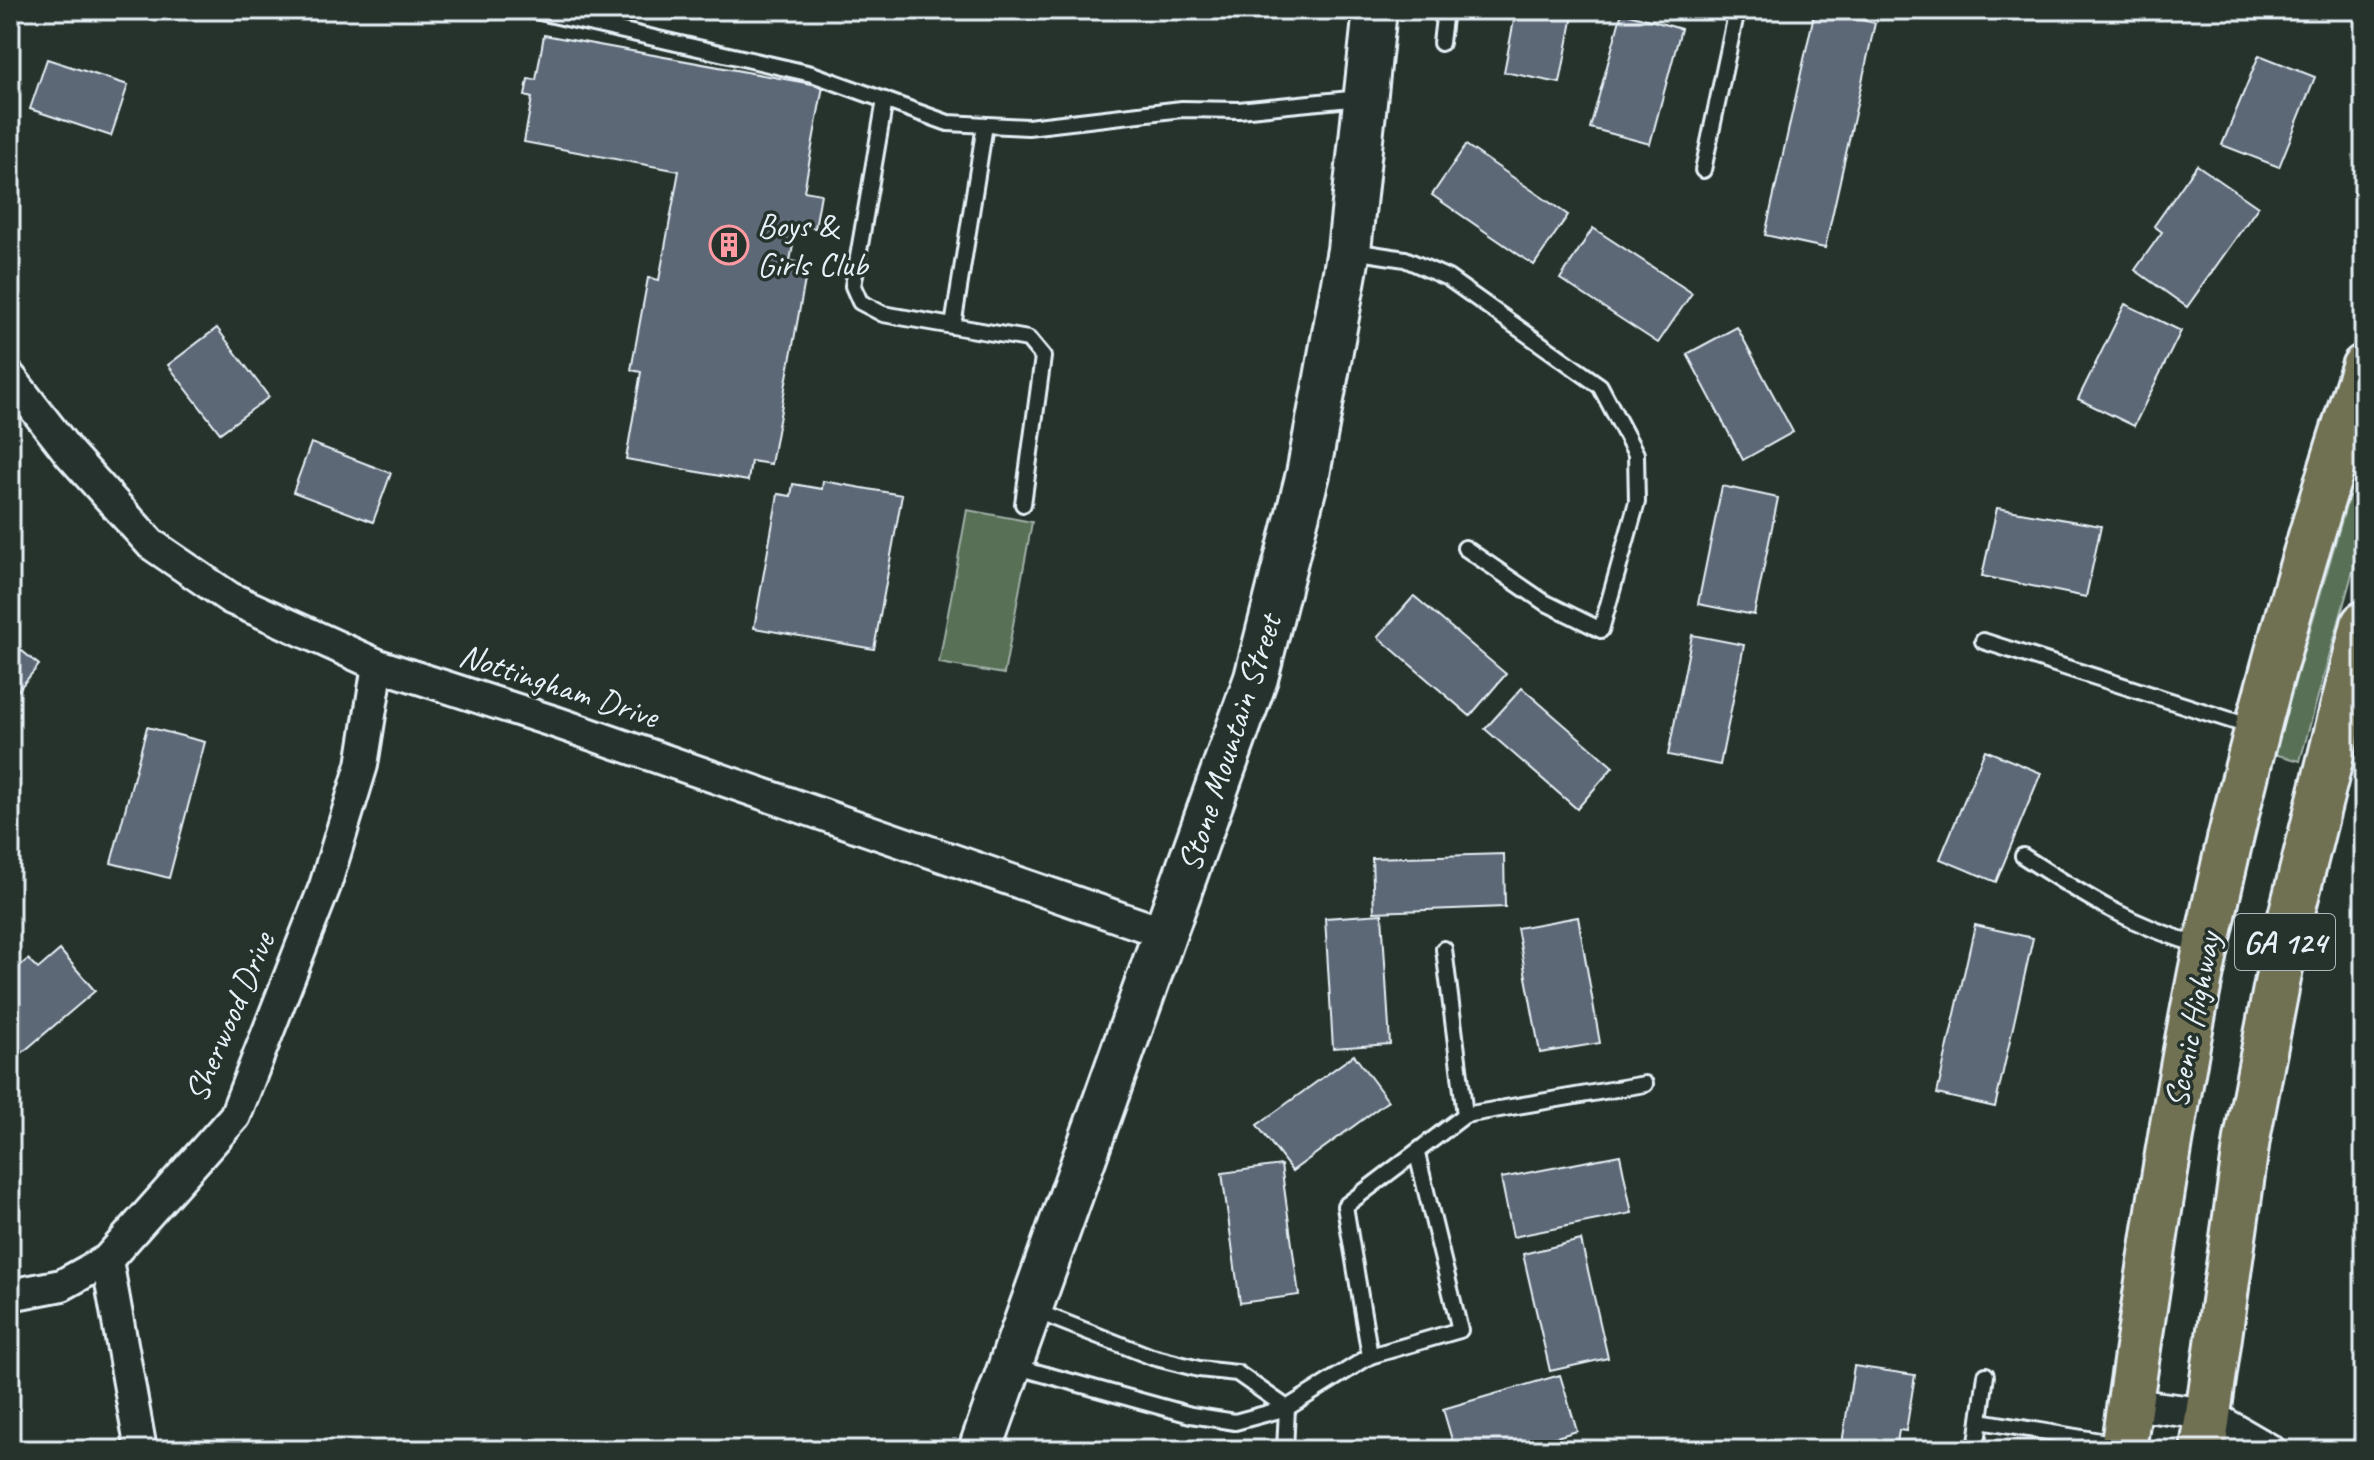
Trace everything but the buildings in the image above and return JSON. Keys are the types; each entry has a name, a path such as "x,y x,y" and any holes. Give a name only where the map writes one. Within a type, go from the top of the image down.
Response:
{"highway":[{"name":"Scenic Highway","path":"2126,1433 2172,1125 2206,947 2256,728 2305,546 2364,367"},
{"name":"GA 124","path":"2206,1432 2247,1139 2287,932 2364,624"}],"main road":[{"name":"Stone Mountain Street","path":"980,1450 1256,678 1308,474 1349,250 1375,10"}],"street":[{"name":"Nottingham Drive","path":"10,377 70,454 151,544 230,598 378,665 558,723 1167,934"},
{"name":"Sherwood Drive","path":"10,1295 62,1285 107,1260 235,1116 325,886 362,765 378,665"},
{"path":"107,1260 141,1450"},
{"path":"2126,1433 2206,1432 2270,1450"}],"lane":[{"path":"531,10 812,74 948,123 1028,127 1182,109 1239,110 1364,98"},
{"path":"1441,43 1445,10"},
{"path":"1703,170 1737,10"},
{"path":"885,100 853,286 860,302 883,314 1028,339 1043,357 1023,504"},
{"path":"953,326 985,125"},
{"path":"1349,250 1405,259 1461,287 1600,386 1636,454 1637,502 1601,630 1544,602 1465,548"},
{"path":"1983,641 2224,721 2256,728"},
{"path":"2023,856 2111,912 2157,933 2206,947"},
{"path":"1444,949 1465,1115"},
{"path":"1370,1356 1345,1206 1465,1115 1645,1084"},
{"path":"1010,1365 1191,1415 1235,1422 1287,1408 1370,1356 1460,1330 1417,1154"},
{"path":"1030,1309 1152,1357 1199,1369 1237,1373 1287,1408"},
{"path":"1976,1450 1986,1375"},
{"path":"1285,1450 1287,1408"},
{"path":"1980,1421 2126,1433"}],"green space":[{"path":"2364,444 2364,531 2300,761 2274,754"},
{"path":"967,510 1032,522 1004,674 939,663"}],"place":[{"name":"Boys & Girls Club","path":"729,245"}]}
